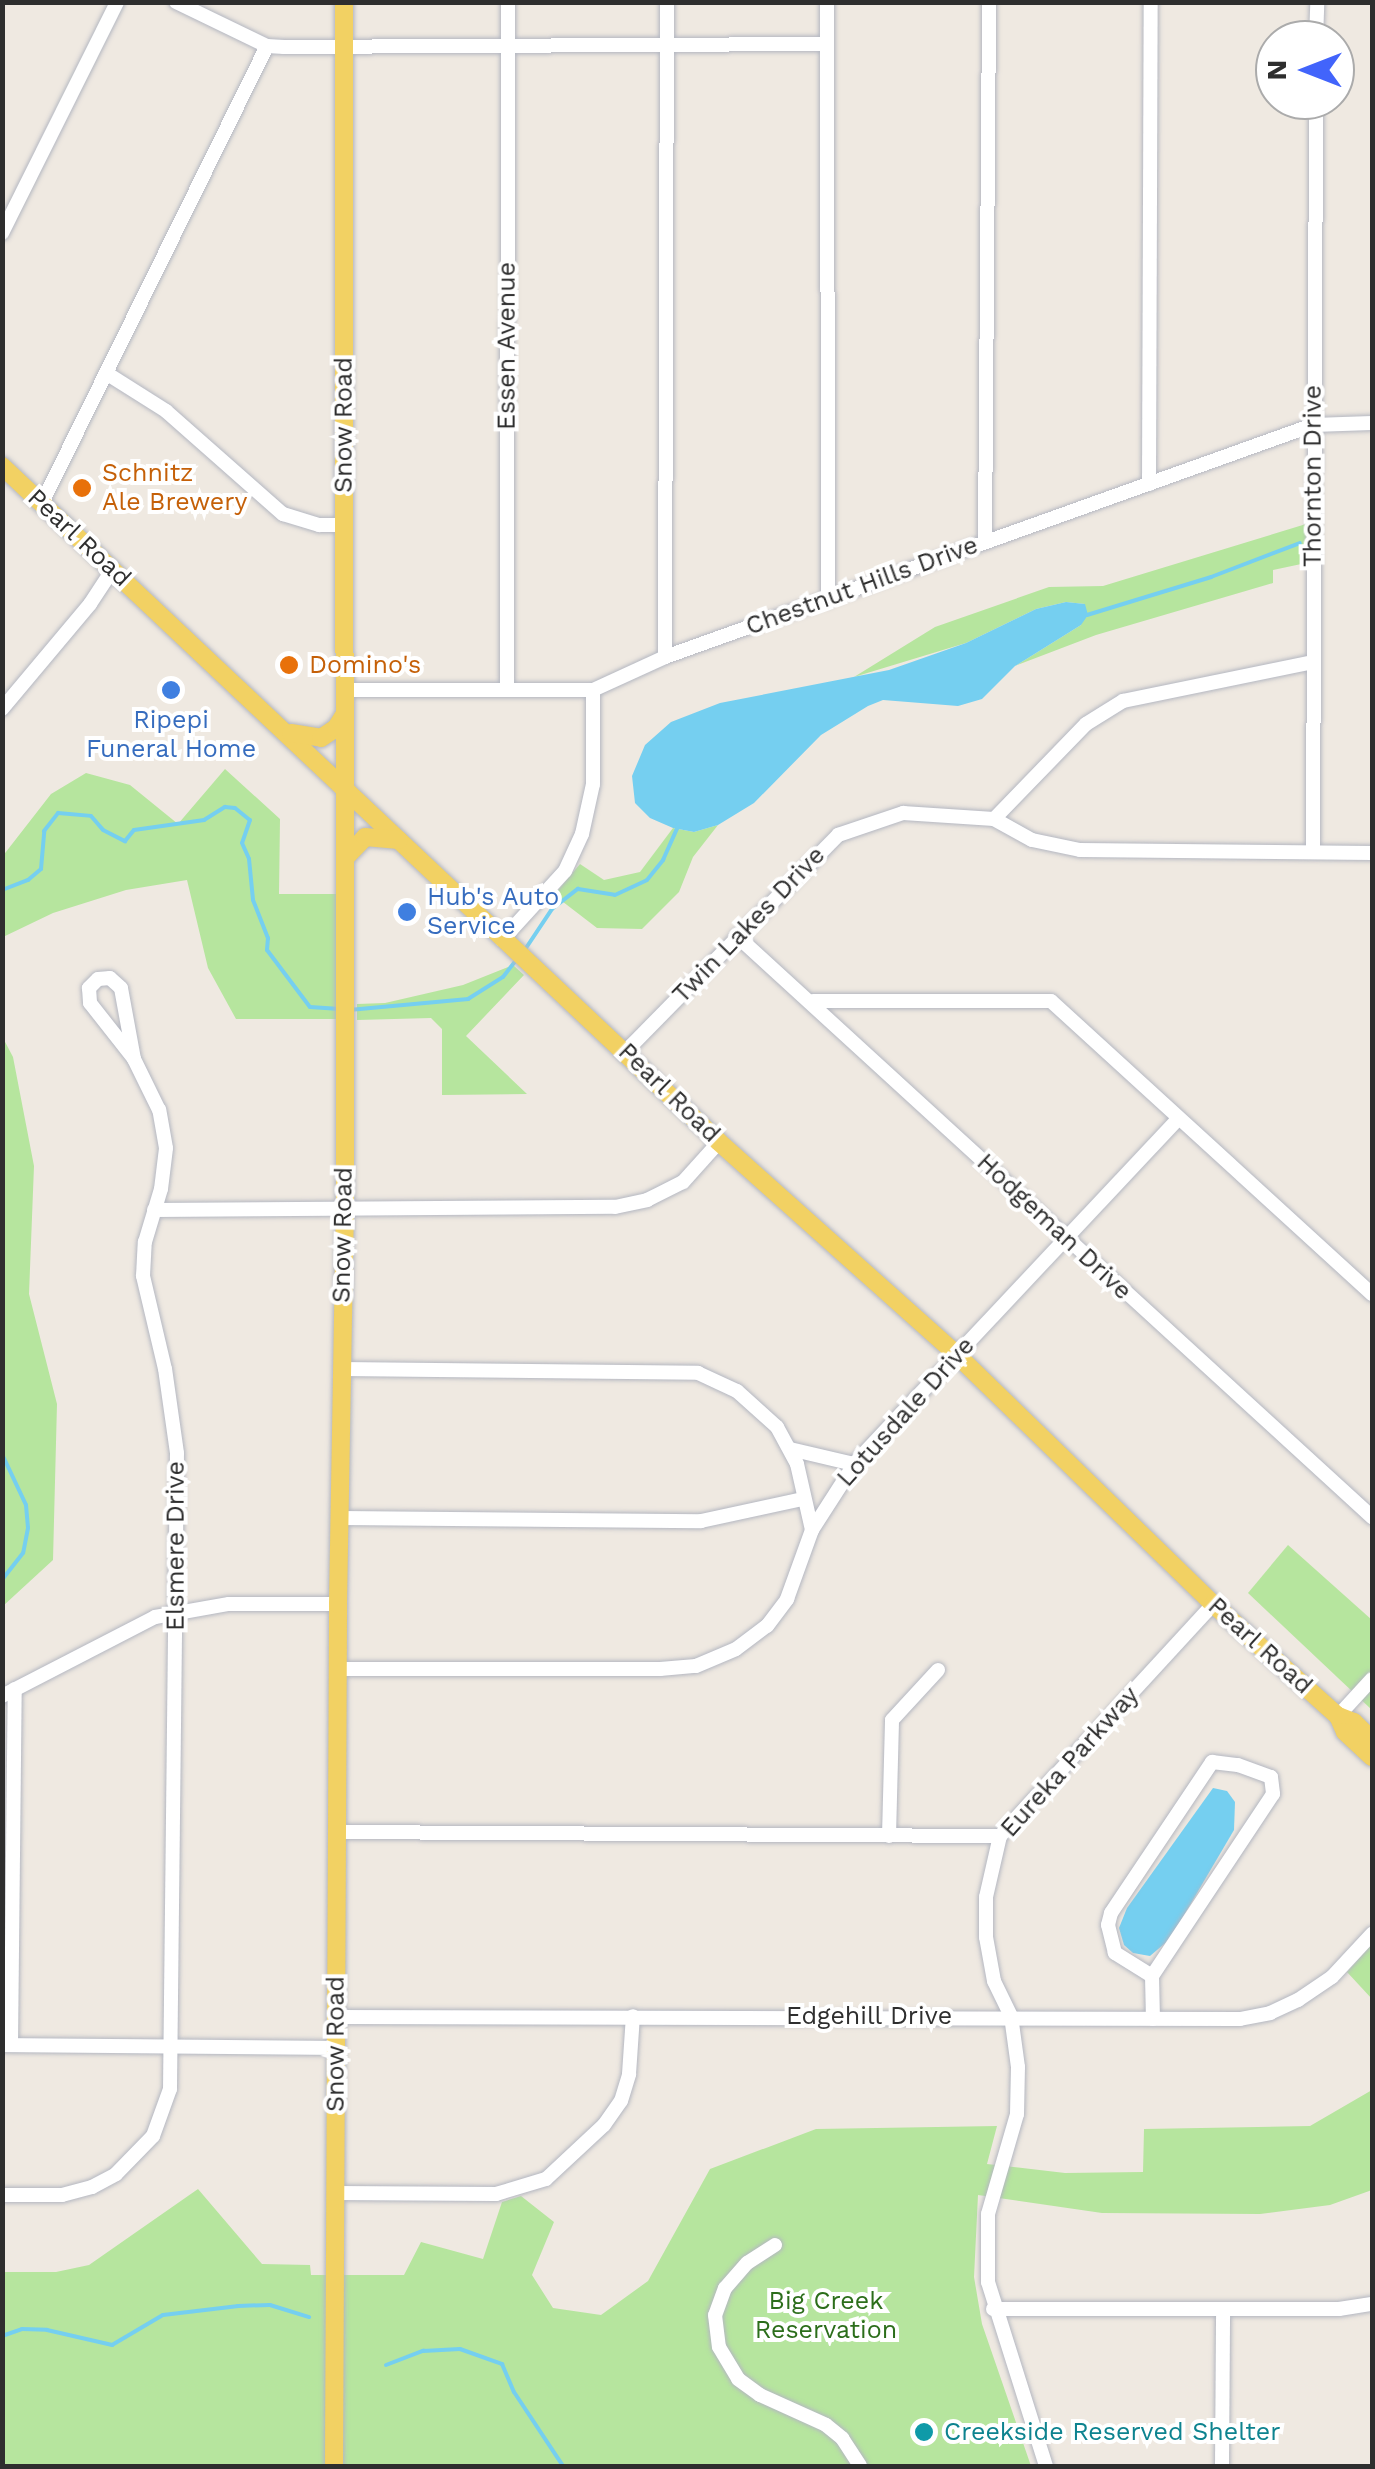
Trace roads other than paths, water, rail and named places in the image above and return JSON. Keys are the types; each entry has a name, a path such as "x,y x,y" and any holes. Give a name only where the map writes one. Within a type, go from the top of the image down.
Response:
{"main road":[{"name":"Snow Road","path":"334,2466 338,1604 345,1207 344,2"},
{"name":"Pearl Road","path":"2,466 345,784 515,951 719,1142 957,1355 1213,1604 1338,1716 1354,1722 1372,1740"},
{"path":"288,732 320,738 336,728 344,714"},
{"path":"345,858 358,841 372,835 404,842"},
{"name":"Pearl Road","path":"1338,1716 1345,1732 1372,1757"}],"street":[{"path":"2,233 116,2"},
{"path":"176,2 267,46 827,44"},
{"name":"Essen Avenue","path":"507,690 508,2"},
{"path":"665,658 667,2"},
{"path":"827,2 828,600"},
{"path":"985,540 988,2"},
{"path":"1149,484 1151,2"},
{"path":"42,504 267,46"},
{"name":"Thornton Drive","path":"1313,851 1316,120"},
{"path":"106,374 166,411 282,514 319,525 344,525"},
{"name":"Chestnut Hills Drive","path":"344,690 593,690 665,658 985,540 1313,425 1372,423"},
{"path":"2,709 90,604 113,569"},
{"path":"1313,662 1123,702 1086,724 994,818 1032,840 1080,850 1372,853"},
{"path":"515,951 582,834 593,784 593,690"},
{"name":"Twin Lakes Drive","path":"626,1051 838,834 903,813 994,818"},
{"name":"Hodgeman Drive","path":"737,936 813,1001 1065,1239 1372,1516"},
{"name":"Elsmere Drive","path":"2,2194 77,2192 130,2164 161,2120 170,2089 175,1429 143,1276 165,1166 164,1129 153,1092 134,1059 90,1003 89,988 98,979 110,978 121,988 134,1059"},
{"path":"813,1001 1051,1001 1372,1294"},
{"name":"Lotusdale Drive","path":"338,1670 696,1666 736,1649 766,1626 787,1599 812,1530 854,1464 1177,1120"},
{"path":"154,1210 615,1207 647,1200 683,1182 719,1142"},
{"path":"341,1370 698,1373 737,1391 777,1427 790,1448 812,1530"},
{"path":"790,1448 854,1464"},
{"path":"341,1518 702,1521 803,1499"},
{"path":"336,2048 7,2045 9,1692 156,1616 229,1604 338,1604"},
{"name":"Eureka Parkway","path":"1046,2466 993,2309 985,2256 988,2214 1018,2114 1018,2067 1011,2016 994,1981 986,1937 986,1897 1000,1836 1213,1604"},
{"path":"888,1836 892,1720 938,1670"},
{"path":"1338,1716 1372,1679"},
{"path":"1152,1976 1115,1953 1108,1925 1110,1913 1212,1762 1238,1765 1271,1777 1273,1794 1152,1976 1153,2019"},
{"path":"338,1832 1000,1836"},
{"name":"Edgehill Drive","path":"336,2016 1240,2019 1270,2013 1332,1976 1372,1934"},
{"path":"336,2194 496,2194 546,2179 604,2125 621,2101 629,2074 633,2016"},
{"path":"776,2245 747,2263 725,2288 715,2315 719,2347 738,2379 760,2395 826,2425 842,2438 860,2466"},
{"path":"993,2309 1339,2309 1372,2304"},
{"path":"1222,2466 1224,2309"}],"water":[{"path":"1066,602 1085,604 1088,615 1081,625 1015,666 982,699 958,706 883,700 868,706 821,735 754,803 718,825 694,832 673,828 650,818 635,803 632,776 645,745 671,722 720,703 889,670 966,643 1036,609"},
{"path":"1213,1788 1227,1791 1235,1802 1234,1830 1170,1939 1150,1956 1133,1953 1124,1945 1119,1928 1127,1908"}],"waterway":[{"path":"1087,615 1211,577 1300,543"},
{"path":"2,890 28,880 41,869 44,831 58,813 91,816 103,830 125,841 134,830 204,820 225,807 235,808 250,820 242,843 249,859 253,900 268,938 267,950 310,1007 340,1009"},
{"path":"524,951 552,909 578,889 615,895 647,880 663,860 679,824"},
{"path":"349,1010 468,999 503,977 518,958"},
{"path":"2,1454 26,1505 28,1528 23,1553 2,1580"},
{"path":"2,2336 22,2329 47,2330 112,2345 163,2315 270,2305 309,2317"},
{"path":"386,2365 423,2351 460,2349 502,2364 514,2392 563,2466"}],"place":[{"name":"Schnitz Ale Brewery","path":"82,488"},
{"name":"Domino's","path":"289,665"},
{"name":"Ripepi Funeral Home","path":"171,690"},
{"name":"Hub's Auto Service","path":"407,912"},
{"name":"Creekside Reserved Shelter","path":"924,2432"}],"park label":[{"name":"Big Creek Reservation","path":"826,2316"}]}
